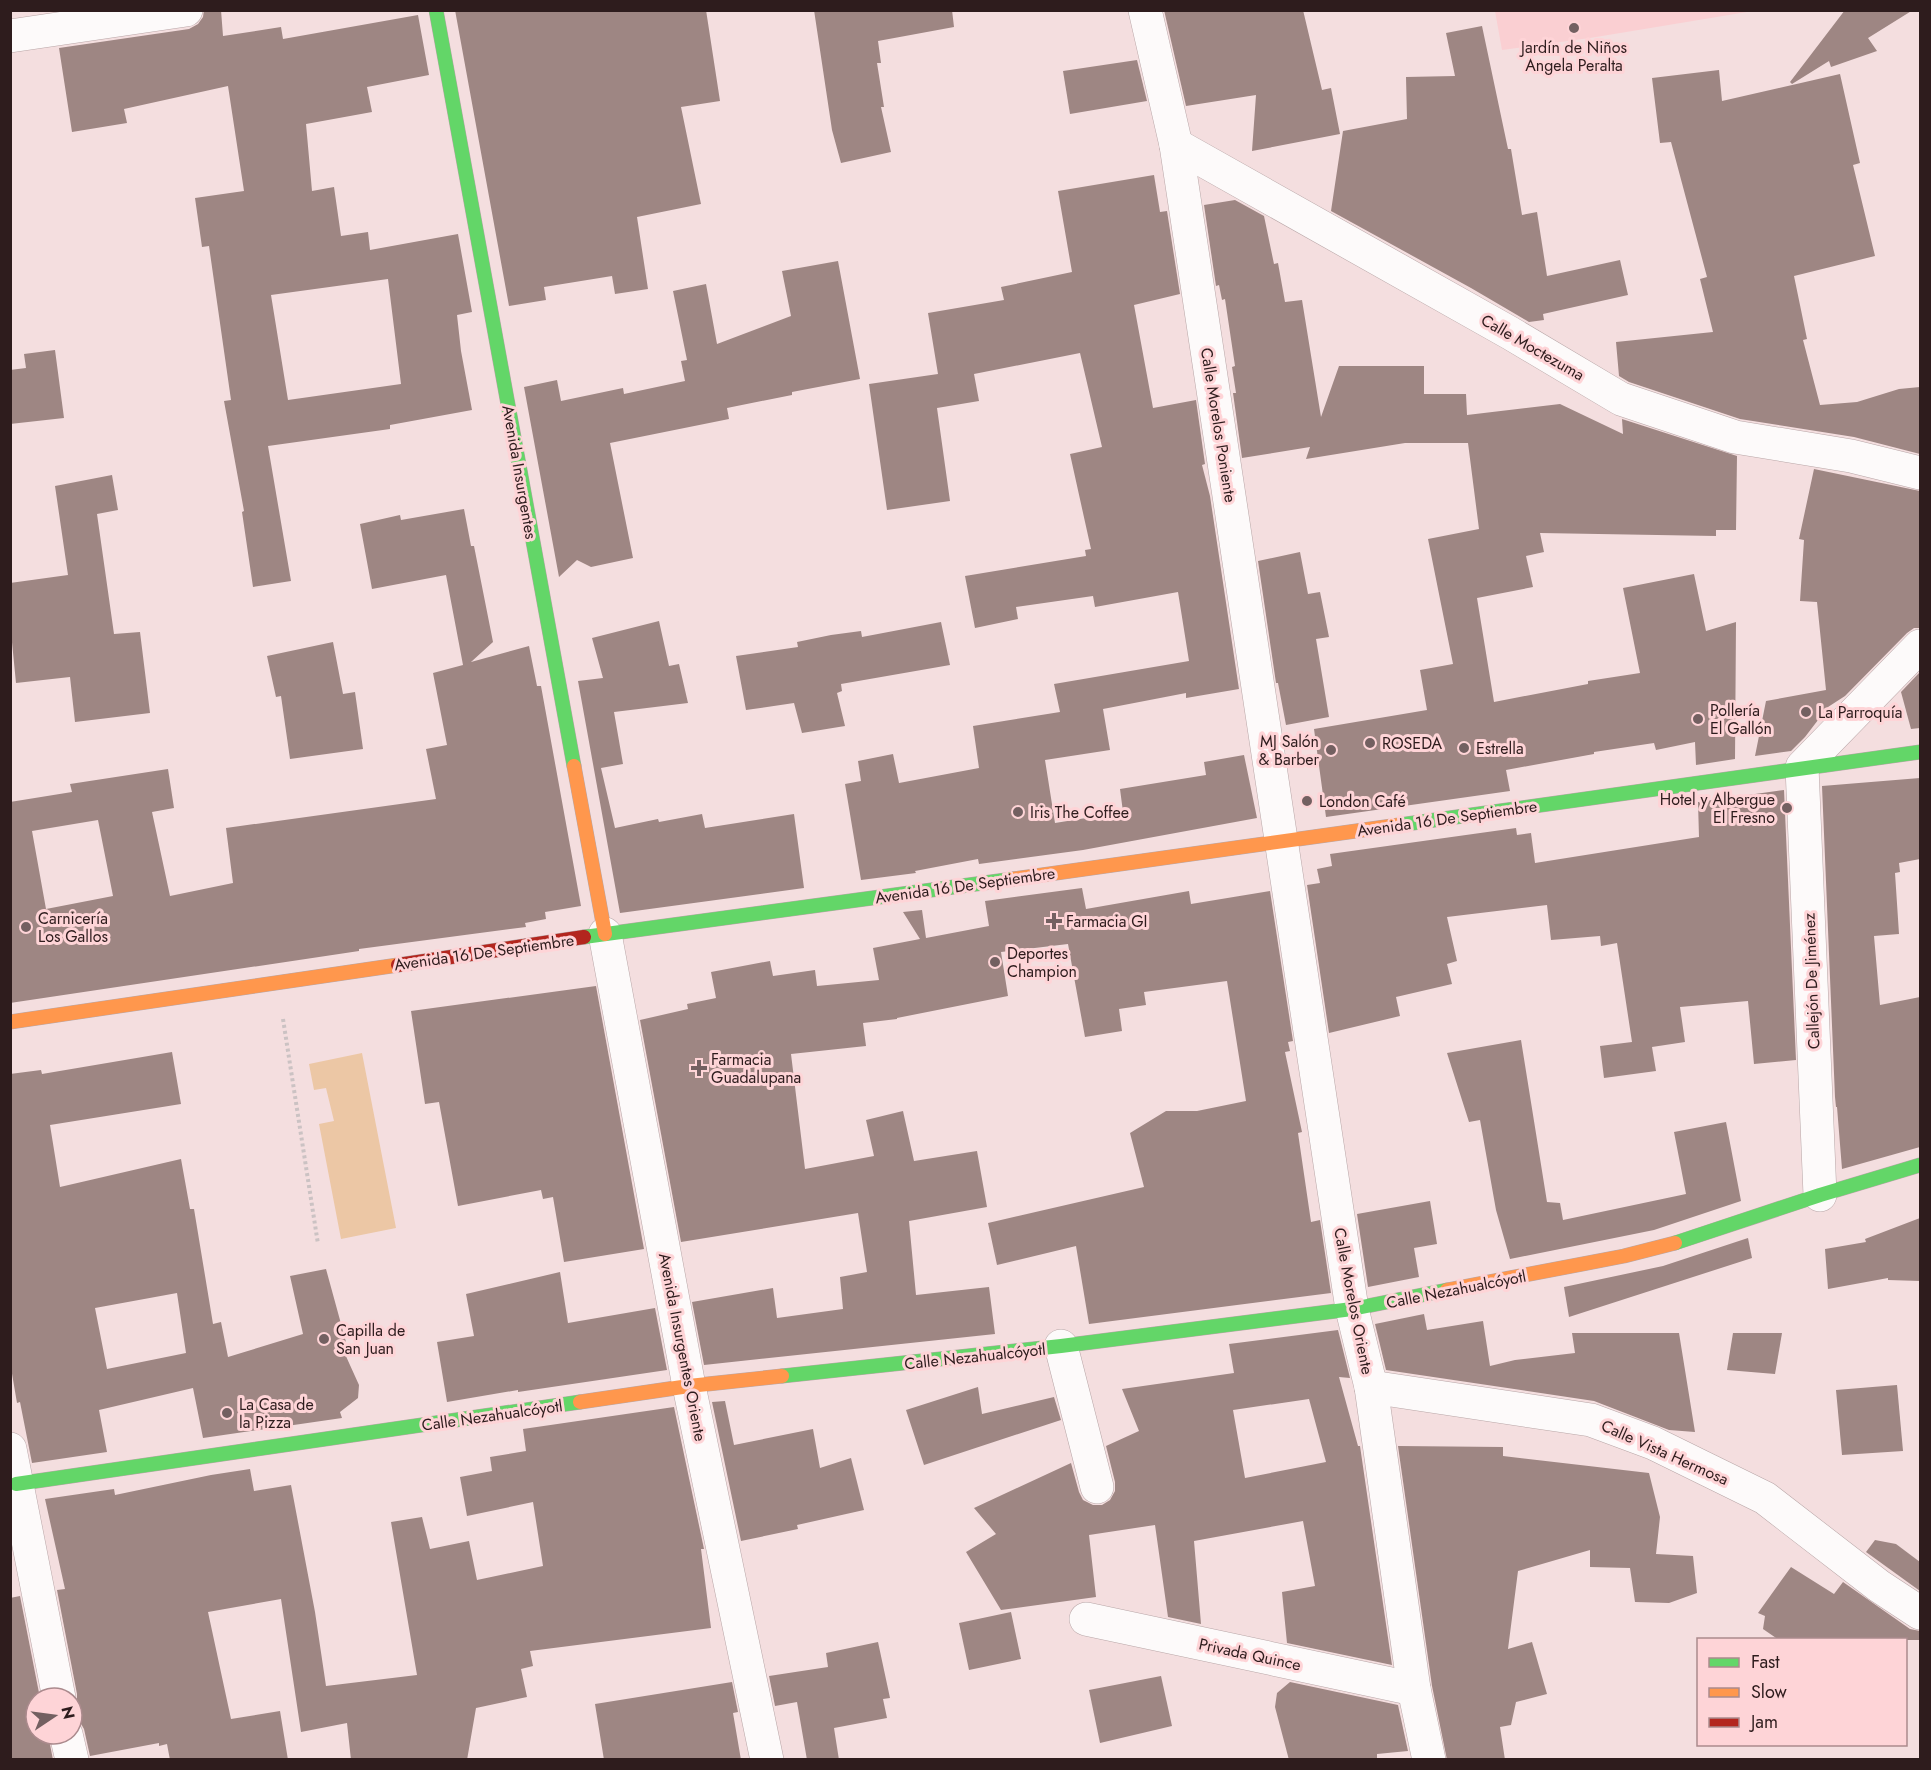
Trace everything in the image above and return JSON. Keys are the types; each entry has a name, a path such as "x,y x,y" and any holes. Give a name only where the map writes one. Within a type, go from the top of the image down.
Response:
{"main road":[{"name":"Avenida Insurgentes","path":"436,10 605,934"},
{"name":"Avenida 16 De Septiembre","path":"10,1022 605,934 1920,752"},
{"name":"Calle Nezahualcóyotl","path":"16,1484 689,1386 1061,1346 1352,1309 1659,1248 1920,1165"}],"street":[{"path":"10,36 186,10"},
{"name":"Calle Morelos Poniente","path":"1145,10 1176,145 1282,842"},
{"name":"Calle Moctezuma","path":"1176,145 1510,333 1621,399 1735,437 1851,456 1920,473"},
{"path":"1802,767 1920,646"},
{"name":"Callejón De Jiménez","path":"1802,767 1820,1195"},
{"name":"Calle Morelos Oriente","path":"1282,842 1352,1309 1371,1387 1414,1689 1428,1760"},
{"name":"Avenida Insurgentes Oriente","path":"605,934 689,1386 766,1760"},
{"path":"1061,1346 1097,1487"},
{"name":"Calle Vista Hermosa","path":"1371,1387 1591,1420 1653,1443 1765,1498 1879,1586 1920,1613"},
{"path":"10,1449 57,1686"},
{"name":"Privada Quince","path":"1086,1618 1414,1689"}],"path":[{"path":"278,982 318,1244"}],"shaded area":[{"name":"Jardín de Niños Angela Peralta","path":"1495,10 1753,11 1502,50"},
{"path":"362,1053 396,1228 341,1239 319,1124 334,1121 326,1088 314,1090 309,1064"}],"building":[{"path":"204,10 221,10 223,36 281,27 283,39 418,15 429,75 367,87 372,112 306,124 312,191 334,187 341,236 368,232 370,250 458,234 472,312 457,315 472,410 390,425 390,429 268,446 291,581 253,587 242,512 244,511 224,401 231,400 209,246 202,247 195,198 244,191 228,86 124,109 127,123 72,132 59,48 189,29 198,24 203,17","holes":["388,279 401,384 288,400 271,295"]},
{"path":"455,10 706,10 720,101 681,107 701,204 637,217 648,289 615,294 612,276 544,287 546,300 509,306"},
{"path":"814,10 952,10 954,27 878,41 881,63 877,63 884,107 881,107 891,152 841,163 832,130"},
{"path":"1164,10 1303,10 1322,90 1331,88 1340,134 1252,151 1256,95 1186,106"},
{"path":"1845,10 1913,10 1868,38 1877,51 1831,67 1829,61 1792,84 1790,82"},
{"path":"1482,26 1508,149 1511,149 1522,215 1537,212 1547,276 1620,260 1628,295 1543,314 1544,320 1529,322 1331,211 1343,131 1407,119 1406,77 1455,76 1446,33"},
{"path":"1137,60 1147,101 1070,114 1063,71"},
{"path":"1719,70 1722,101 1840,74 1860,163 1853,165 1875,256 1794,276 1807,339 1803,340 1820,405 1857,402 1899,389 1920,387 1920,454 1854,437 1740,419 1629,382 1619,376 1616,342 1713,332 1700,279 1707,277 1671,142 1660,143 1652,78"},
{"path":"1154,175 1160,212 1167,211 1180,294 1134,305 1153,408 1196,400 1205,464 1202,465 1210,496 1239,689 1186,698 1186,693 1103,709 1110,750 1045,760 1055,823 1123,812 1120,789 1206,775 1204,762 1244,755 1257,818 1083,850 979,864 978,859 915,871 916,873 861,880 845,784 861,781 858,761 893,754 899,783 979,768 973,726 1060,712 1054,684 1189,661 1178,592 1095,607 1093,596 1016,607 1018,619 975,628 965,576 1086,556 1085,550 1091,549 1070,454 1102,447 1080,353 974,374 979,401 937,408 950,501 887,510 869,384 938,374 928,313 1004,300 1001,287 1072,272 1058,191"},
{"path":"1235,200 1264,216 1274,264 1278,263 1285,302 1302,300 1321,417 1339,366 1424,366 1424,394 1466,394 1467,415 1560,404 1623,434 1622,419 1737,456 1736,530 1716,530 1716,536 1540,533 1544,552 1526,556 1533,587 1477,598 1494,702 1588,684 1588,681 1640,673 1623,588 1694,574 1706,631 1736,622 1735,759 1696,765 1695,742 1656,750 1654,743 1594,752 1594,754 1506,770 1510,791 1326,817 1314,729 1427,710 1420,670 1453,664 1428,539 1479,529 1468,443 1405,443 1306,459 1310,447 1242,458 1233,393 1236,393 1232,367 1235,366 1225,299 1222,300 1219,285 1216,286 1204,205"},
{"path":"838,261 860,379 727,408 729,419 610,443 633,558 591,567 577,560 559,577 524,387 557,380 561,401 623,388 624,394 685,381 681,361 687,360 673,291 706,284 717,344 791,316 782,271"},
{"path":"55,350 64,418 10,424 10,370 26,368 24,354"},
{"path":"1814,469 1920,491 1920,628 1914,628 1907,633 1845,696 1828,707 1791,751 1755,756 1766,701 1826,690 1817,602 1800,601 1804,540 1799,539"},
{"path":"112,475 118,510 97,514 114,634 140,632 150,713 75,722 70,677 16,683 10,622 10,583 68,575 55,486"},
{"path":"464,509 471,546 474,546 493,642 471,662 529,646 537,686 541,686 581,906 545,912 546,919 525,923 526,927 359,949 359,951 10,1003 10,802 72,792 70,784 168,769 174,808 152,812 170,896 233,883 226,828 436,799 426,749 447,745 433,673 463,665 446,575 372,589 360,524 400,515 401,520","holes":["98,820 113,896 46,909 32,831"]},
{"path":"1300,552 1308,594 1320,592 1329,637 1316,639 1329,717 1286,725 1278,683 1276,683 1258,561"},
{"path":"659,621 669,666 679,664 688,703 614,712 623,764 601,768 615,828 658,819 659,822 702,814 705,828 794,814 804,888 620,913 578,681 603,678 592,638"},
{"path":"941,622 950,665 841,684 842,691 837,693 845,726 802,733 794,703 746,710 736,656 798,647 797,642 831,635 861,631 862,637"},
{"path":"333,642 343,694 355,692 363,749 290,759 281,696 276,697 267,656"},
{"path":"1920,672 1920,728 1911,729 1901,692"},
{"path":"1920,778 1920,859 1899,863 1900,872 1895,873 1899,934 1874,936 1880,1005 1920,997 1920,1147 1842,1169 1835,1097 1822,786"},
{"path":"1784,790 1796,1060 1754,1064 1748,1001 1680,1007 1685,1042 1652,1047 1656,1071 1604,1078 1600,1046 1632,1042 1617,943 1601,946 1600,936 1551,940 1547,905 1447,917 1457,961 1447,964 1452,984 1396,997 1400,1016 1329,1033 1307,885 1320,883 1317,869 1332,866 1330,854 1516,828 1517,835 1531,833 1535,863 1699,837 1698,802"},
{"path":"1082,888 1086,909 1189,891 1191,904 1270,891 1293,1041 1288,1042 1290,1051 1285,1052 1302,1132 1298,1133 1311,1222 1320,1220 1331,1293 1089,1324 1076,1246 997,1265 988,1223 1144,1187 1130,1133 1166,1111 1197,1111 1246,1101 1227,981 1144,992 1146,1005 1119,1009 1122,1031 1085,1037 1068,944 1001,952 1008,996 897,1019 863,1023 866,1046 791,1054 805,1169 874,1156 866,1120 903,1111 914,1161 977,1151 987,1207 909,1221 916,1295 989,1287 995,1334 704,1365 692,1302 773,1288 777,1318 843,1309 840,1277 867,1272 858,1213 681,1242 640,1020 688,1009 687,1004 716,998 711,972 770,961 773,976 815,970 817,986 879,980 873,948 920,939 903,912 922,910 926,938 989,926 985,901"},
{"path":"596,986 644,1249 564,1262 553,1197 543,1199 541,1190 458,1206 439,1102 425,1104 411,1011"},
{"path":"1521,1040 1547,1202 1560,1203 1563,1220 1686,1194 1674,1132 1726,1122 1741,1201 1654,1230 1510,1259 1496,1210 1480,1120 1469,1122 1447,1053"},
{"path":"172,1052 181,1104 50,1125 60,1187 181,1159 190,1209 194,1209 213,1324 221,1322 228,1357 303,1334 290,1276 326,1269 346,1342 340,1343 359,1385 358,1398 340,1412 342,1418 203,1438 193,1388 99,1410 107,1452 32,1463 20,1402 17,1403 10,1362 10,1074 41,1070 42,1074","holes":["177,1293 186,1353 107,1369 95,1308"]},
{"path":"1430,1201 1437,1244 1414,1248 1419,1277 1368,1287 1357,1214"},
{"path":"1920,1218 1920,1281 1888,1280 1888,1278 1828,1289 1825,1249 1866,1242 1865,1239"},
{"path":"1748,1238 1752,1258 1569,1317 1564,1287 1663,1266"},
{"path":"560,1272 568,1323 655,1308 667,1370 447,1402 437,1342 474,1336 466,1294"},
{"path":"1424,1314 1427,1330 1483,1321 1490,1366 1515,1360 1575,1353 1572,1333 1679,1333 1695,1432 1669,1430 1594,1401 1386,1370 1375,1324"},
{"path":"1338,1330 1350,1378 1339,1377 1358,1446 1360,1446 1392,1665 1287,1643 1282,1592 1315,1586 1303,1521 1194,1541 1201,1624 1168,1617 1155,1525 1089,1535 1096,1597 1001,1610 966,1552 996,1534 974,1508 1071,1463 1083,1500 1093,1505 1102,1505 1110,1500 1115,1491 1115,1482 1106,1446 1139,1431 1122,1389 1234,1373 1229,1344","holes":["1309,1399 1326,1462 1245,1478 1233,1410"]},
{"path":"1733,1333 1782,1333 1775,1374 1727,1370"},
{"path":"1897,1385 1903,1451 1842,1455 1836,1390"},
{"path":"978,1387 982,1414 1054,1397 1061,1420 924,1465 906,1410"},
{"path":"725,1401 734,1445 813,1429 820,1468 851,1458 864,1510 797,1525 798,1529 741,1541 712,1402"},
{"path":"674,1407 704,1549 701,1549 711,1628 530,1651 533,1666 521,1669 527,1697 476,1708 467,1760 351,1760 347,1723 301,1732 281,1599 208,1612 231,1719 280,1711 288,1760 170,1760 167,1744 159,1746 159,1743 90,1756 84,1729 84,1686 75,1686 57,1590 65,1589 45,1499 114,1489 115,1495 250,1469 254,1491 291,1485 315,1612 326,1686 417,1675 391,1522 422,1517 430,1549 469,1541 477,1580 543,1566 533,1502 467,1516 460,1477 492,1471 490,1457 526,1451 523,1429"},
{"path":"1398,1446 1503,1447 1503,1456 1649,1473 1660,1517 1656,1554 1693,1556 1697,1593 1669,1603 1635,1602 1630,1568 1590,1567 1590,1550 1518,1571 1508,1649 1532,1642 1547,1694 1516,1702 1511,1725 1500,1727 1505,1760 1447,1760 1432,1686"},
{"path":"1875,1540 1896,1544 1920,1562 1920,1591 1866,1552"},
{"path":"1791,1567 1834,1594 1843,1582 1910,1629 1920,1631 1920,1640 1907,1640 1907,1638 1776,1638 1763,1629 1765,1616 1758,1613"},
{"path":"20,1596 38,1686 24,1686 24,1746 50,1746 53,1760 10,1760 10,1598"},
{"path":"1011,1612 1021,1659 969,1670 959,1623"},
{"path":"878,1642 890,1698 883,1699 887,1718 834,1728 839,1760 807,1760 797,1702 775,1706 769,1676 828,1667 826,1653"},
{"path":"1161,1676 1172,1726 1100,1743 1089,1690"},
{"path":"732,1682 738,1712 733,1713 741,1760 604,1760 595,1704"},
{"path":"1290,1682 1398,1705 1408,1751 1377,1754 1377,1760 1289,1760 1275,1707 1277,1693"}],"traffic: fast":[{"path":"436,10 574,766"},
{"path":"1399,825 1920,752"},
{"path":"584,937 1013,879"},
{"path":"1675,1243 1920,1165"},
{"path":"782,1376 1061,1346 1352,1309 1447,1290"},
{"path":"16,1484 580,1402"}],"traffic: slow":[{"path":"574,766 605,934"},
{"path":"1013,879 1399,825"},
{"path":"10,1022 398,965"},
{"path":"1447,1290 1624,1256 1675,1243"},
{"path":"580,1402 689,1386 782,1376"}],"traffic: jam":[{"path":"398,965 584,937"}],"place":[{"name":"Jardín de Niños Angela Peralta","path":"1574,28"},
{"name":"La Parroquía","path":"1806,712"},
{"name":"Pollería El Gallón","path":"1698,719"},
{"name":"ROSEDA","path":"1370,743"},
{"name":"Estrella","path":"1464,748"},
{"name":"MJ Salón & Barber","path":"1331,750"},
{"name":"London Café","path":"1307,801"},
{"name":"Hotel y Albergue El Fresno","path":"1787,808"},
{"name":"Iris The Coffee","path":"1018,812"},
{"name":"Farmacia GI","path":"1054,921"},
{"name":"Carnicería Los Gallos","path":"26,927"},
{"name":"Deportes Champion","path":"995,962"},
{"name":"Farmacia Guadalupana","path":"699,1068"},
{"name":"Capilla de San Juan","path":"324,1339"},
{"name":"La Casa de la Pizza","path":"227,1413"}]}
